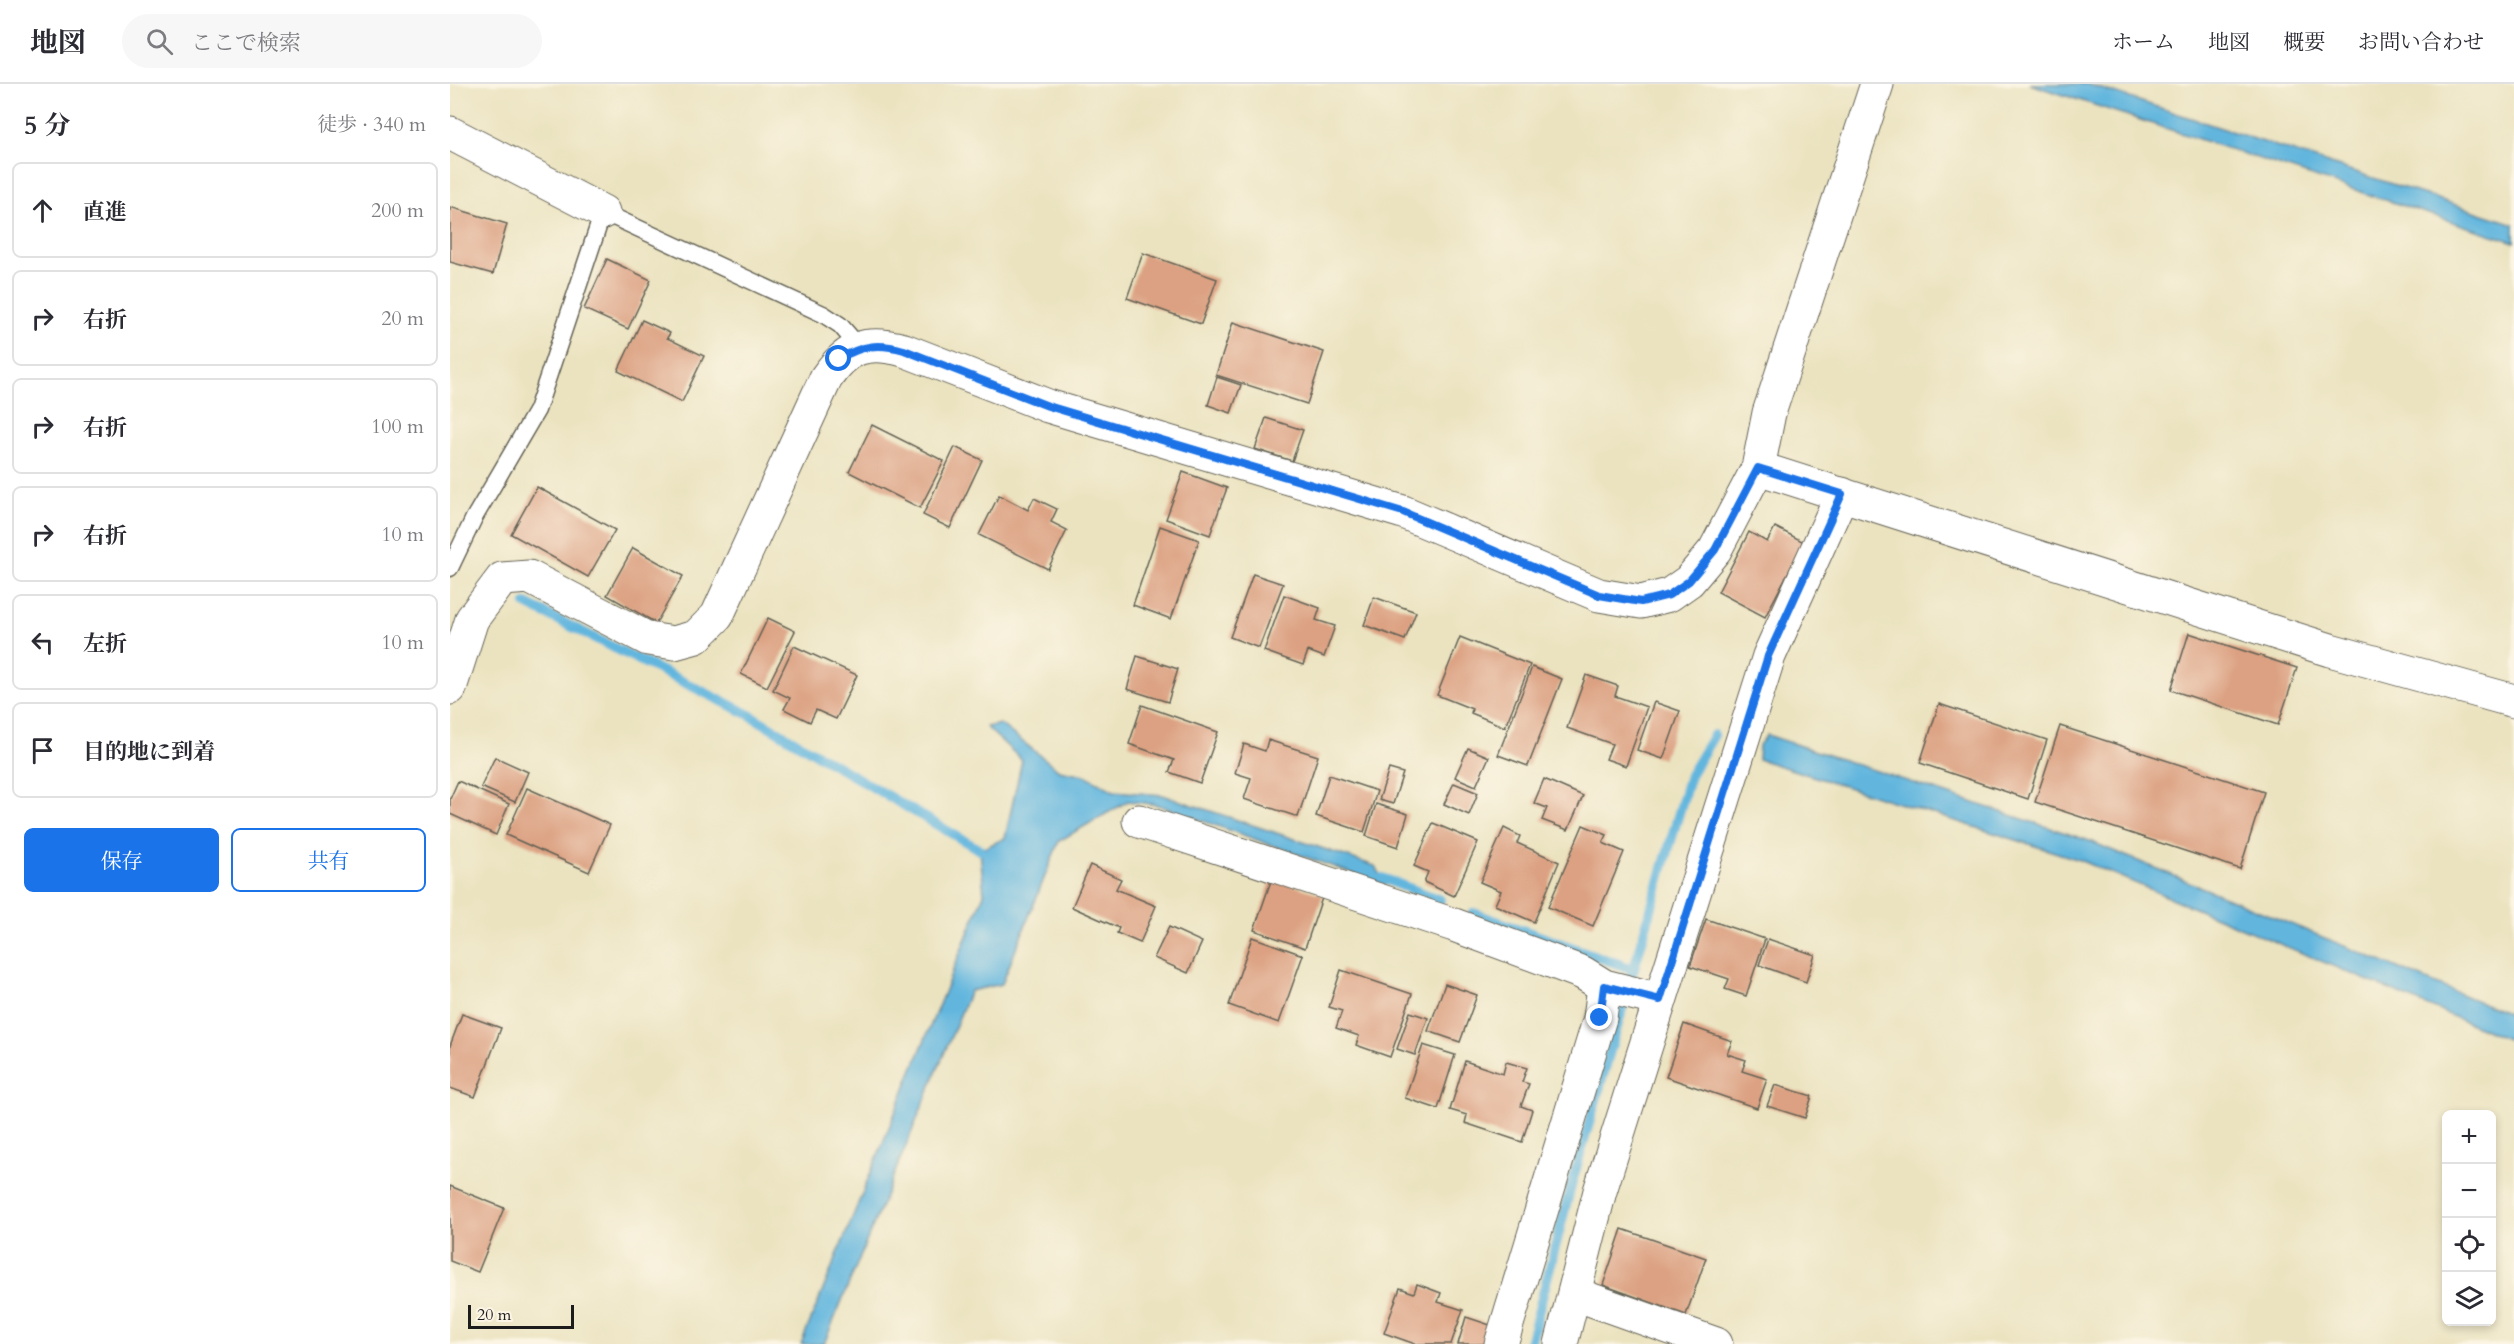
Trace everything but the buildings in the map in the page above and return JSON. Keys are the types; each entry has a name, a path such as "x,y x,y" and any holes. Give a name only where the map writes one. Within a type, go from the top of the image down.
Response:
{"street":[{"path":"450,688 461,613 502,579 529,577 648,639 674,643 696,637 717,616 826,378 839,359 859,347 882,344 904,350 1048,406 1403,512 1599,595 1641,602 1669,595 1689,581 1715,550 1758,468 1769,412 1877,84"},
{"path":"450,133 603,212"},
{"path":"1758,468 2330,650 2514,701"},
{"path":"1561,1344 1600,1191 1630,992 1768,656 1842,494"},
{"path":"1139,821 1454,925 1630,992"},
{"path":"1501,1344 1600,1018 1630,992"},
{"path":"1575,1294 1716,1344"}],"lane":[{"path":"450,568 474,518 537,410 603,212 823,314 840,325 859,347"}],"water":[{"path":"2030,84 2087,84 2514,224 2514,242"},
{"path":"1000,724 1059,770 1085,775 1114,791 1163,795 1375,866 1385,885 1158,805 1128,801 1059,841 1002,984 970,991 824,1344 801,1344 984,894 980,850 1005,838 1022,760 986,727"},
{"path":"1767,735 2087,840 2514,1016 2514,1042 2080,860 1758,759 1759,745"}],"waterway":[{"path":"526,604 748,714 980,850"},
{"path":"1530,1344 1572,1182 1690,775 1714,735"},
{"path":"1382,878 1440,900"},
{"path":"1473,913 1633,969"}],"route":[{"path":"839,359 859,347 882,344 904,350 1048,406 1307,481 1403,512 1599,595 1641,602 1669,595 1689,581 1715,550 1758,468 1842,494 1768,656 1660,1000 1604,986 1600,1018"}]}
